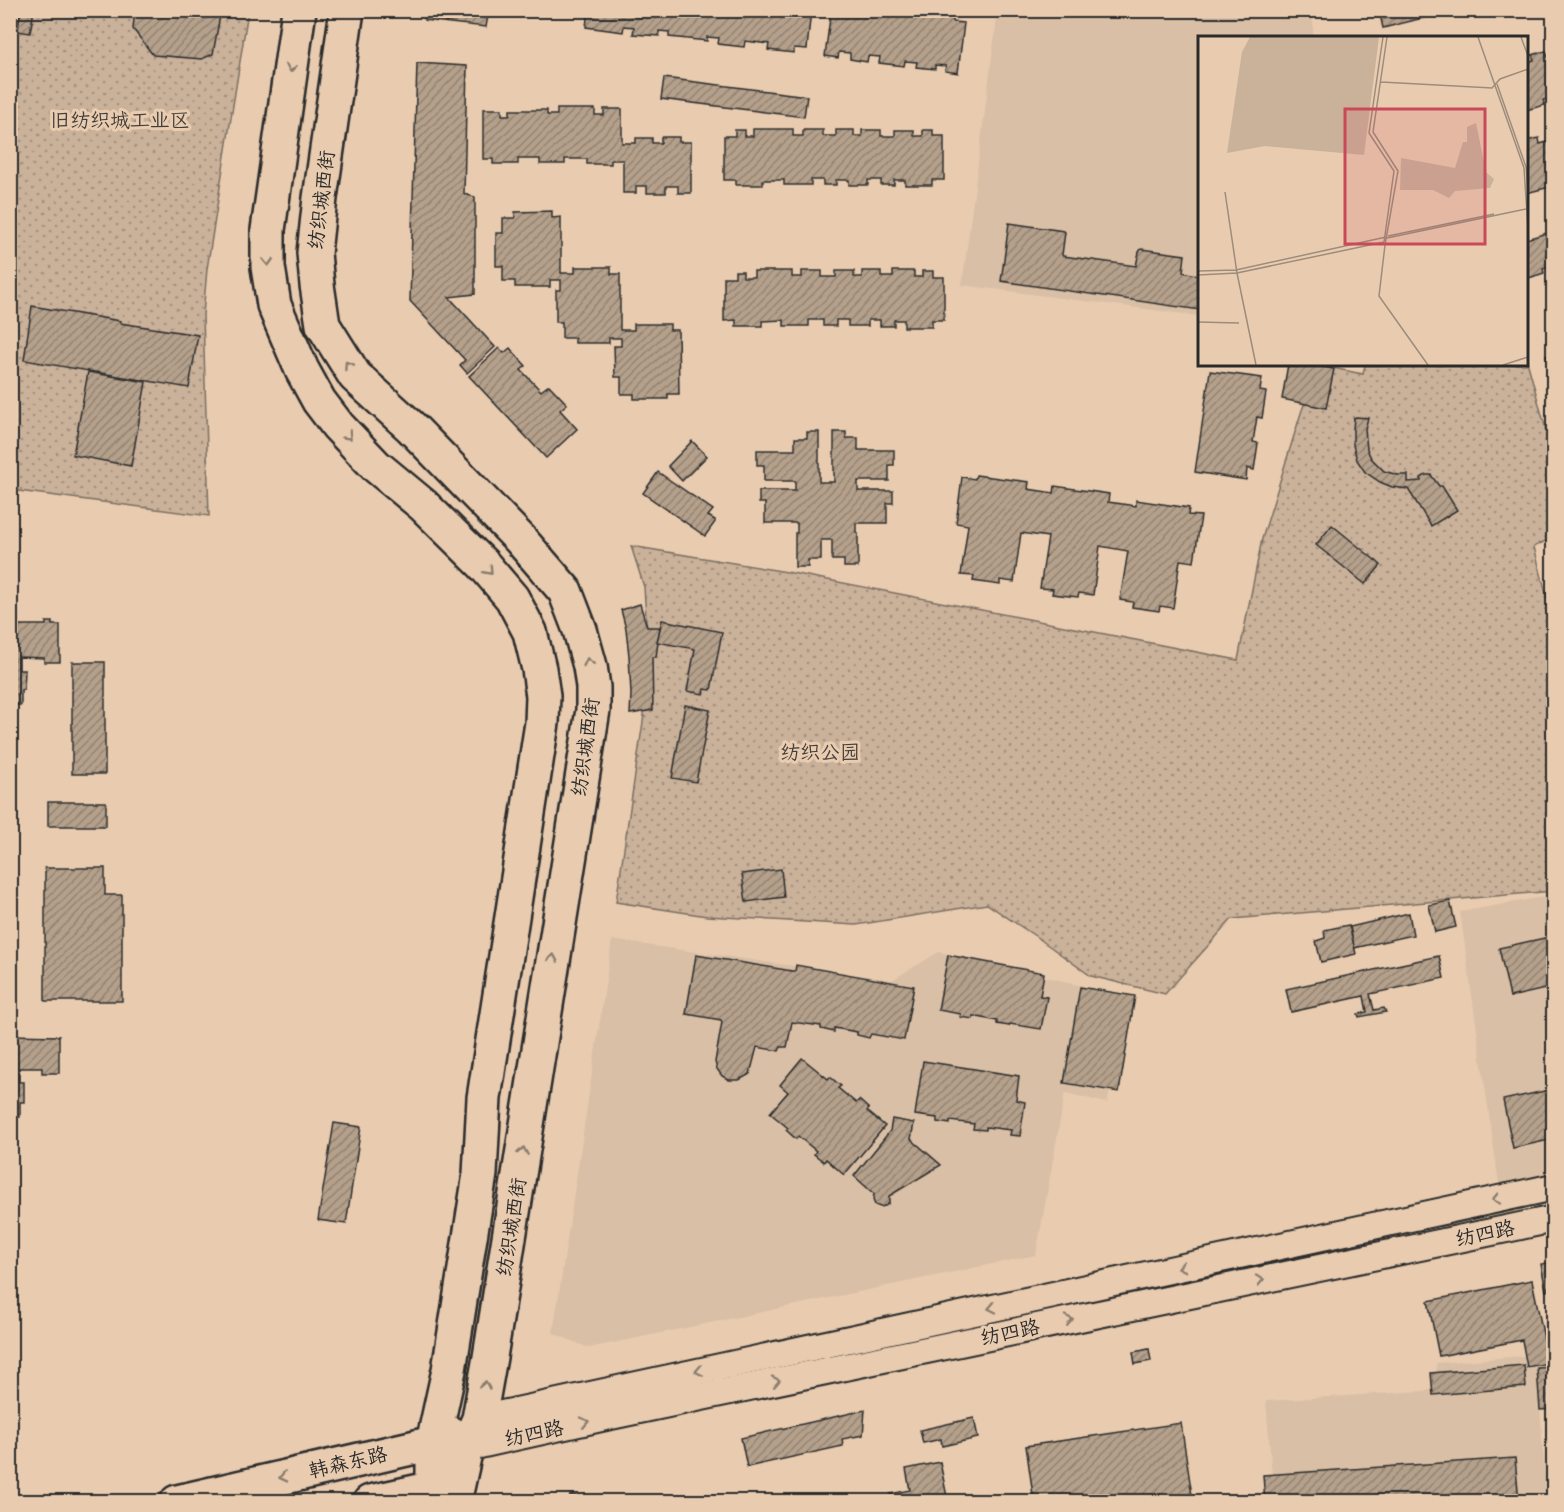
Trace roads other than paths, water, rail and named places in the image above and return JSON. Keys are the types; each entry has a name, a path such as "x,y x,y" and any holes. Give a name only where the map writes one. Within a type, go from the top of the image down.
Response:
{"main road":[{"name":"纺织城西街","path":"298,10 268,230 268,267 274,305 302,370 319,401 338,426 376,466 423,505 483,564 512,598 530,632 543,696 542,723 484,1098 480,1174 449,1370 433,1443 442,1497"},
{"name":"纺织城西街","path":"347,10 314,253 323,325 355,376 411,427 520,539 565,591 580,630 593,687 591,721 473,1433"},
{"name":"韩森东路","path":"177,1502 473,1433"},
{"path":"370,1502 442,1497 473,1433"}],"street":[{"name":"纺四路","path":"473,1433 1554,1187"},
{"name":"纺四路","path":"473,1433 624,1413 1554,1219"}],"park label":[{"name":"旧纺织城工业区","path":"120,120"},
{"name":"纺织公园","path":"820,752"}]}
